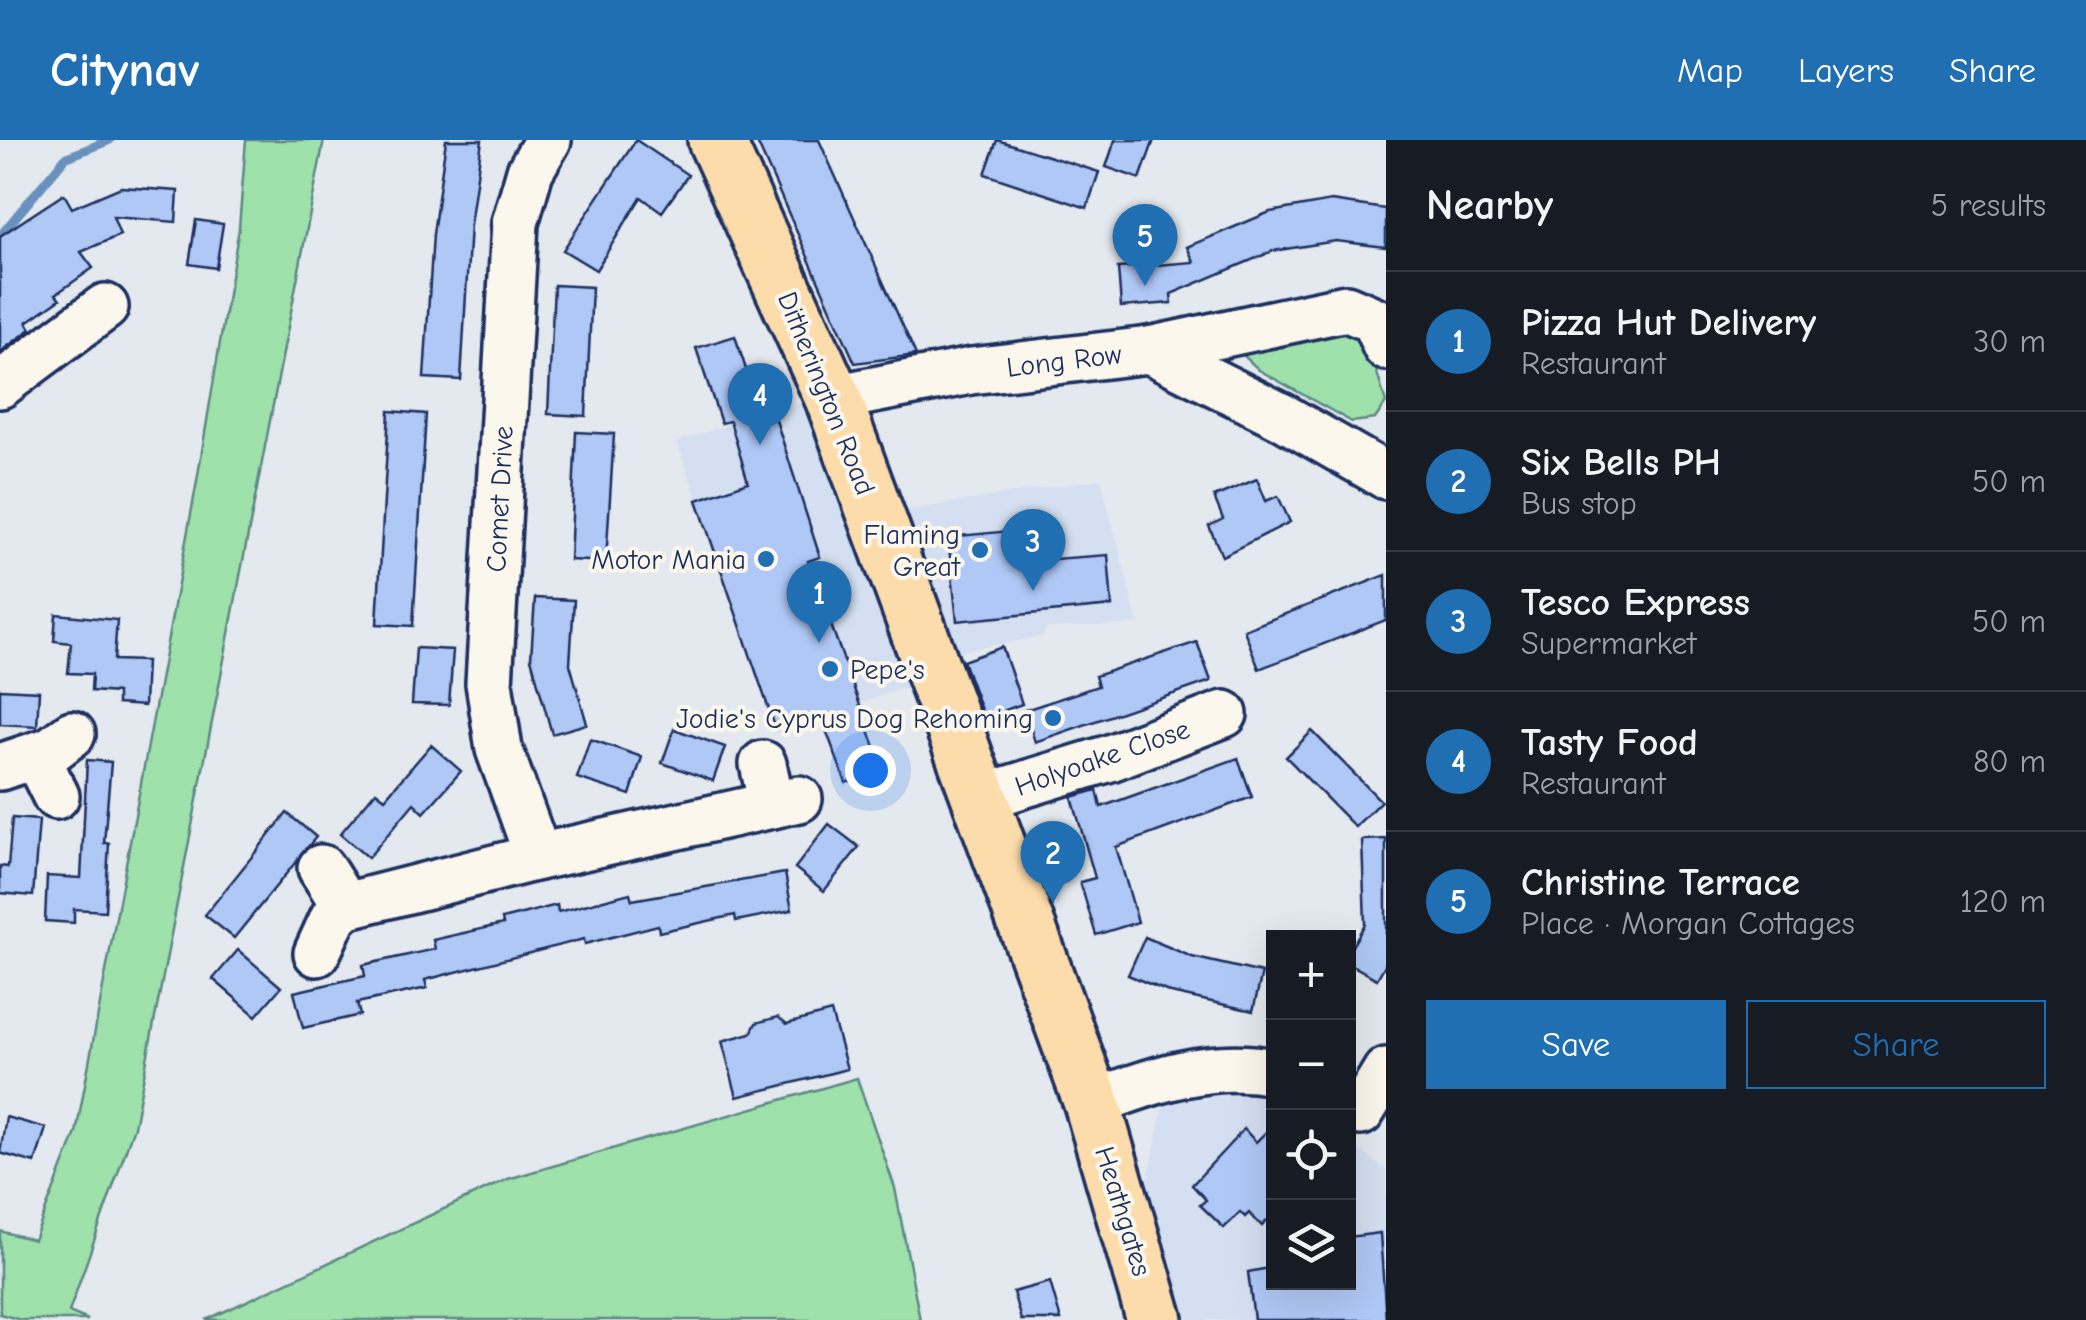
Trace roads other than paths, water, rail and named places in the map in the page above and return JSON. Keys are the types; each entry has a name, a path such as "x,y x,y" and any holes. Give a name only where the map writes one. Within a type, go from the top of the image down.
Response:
{"main road":[{"name":"Ditherington Road","path":"716,140 832,398 1092,1102"},
{"name":"Heathgates","path":"1092,1102 1155,1320"}],"street":[{"name":"Comet Drive","path":"538,857 500,749 489,683 515,223 530,170 548,140"},
{"path":"0,386 72,358 105,308"},
{"path":"1149,350 1346,308 1374,320 1386,347"},
{"name":"Long Row","path":"832,398 972,372 1149,350 1385,474"},
{"name":"Holyoake Close","path":"980,798 1110,758 1224,714"},
{"path":"36,753 56,796"},
{"path":"317,953 333,918 333,887 538,857 778,789"},
{"path":"1092,1102 1170,1074 1246,1066 1266,1070"},
{"path":"1365,1117 1386,1071"}],"waterway":[{"path":"0,236 65,158 110,140"}],"place":[{"name":"Christine Terrace","path":"1145,286"},
{"name":"Tasty Food","path":"760,445"},
{"name":"Flaming Great","path":"980,550"},
{"name":"Motor Mania","path":"766,559"},
{"name":"Tesco Express","path":"1033,591"},
{"name":"Pizza Hut Delivery","path":"819,643"},
{"name":"Pepe's","path":"830,669"},
{"name":"Jodie's Cyprus Dog Rehoming","path":"1053,718"},
{"name":"Six Bells PH","path":"1053,903"}]}
